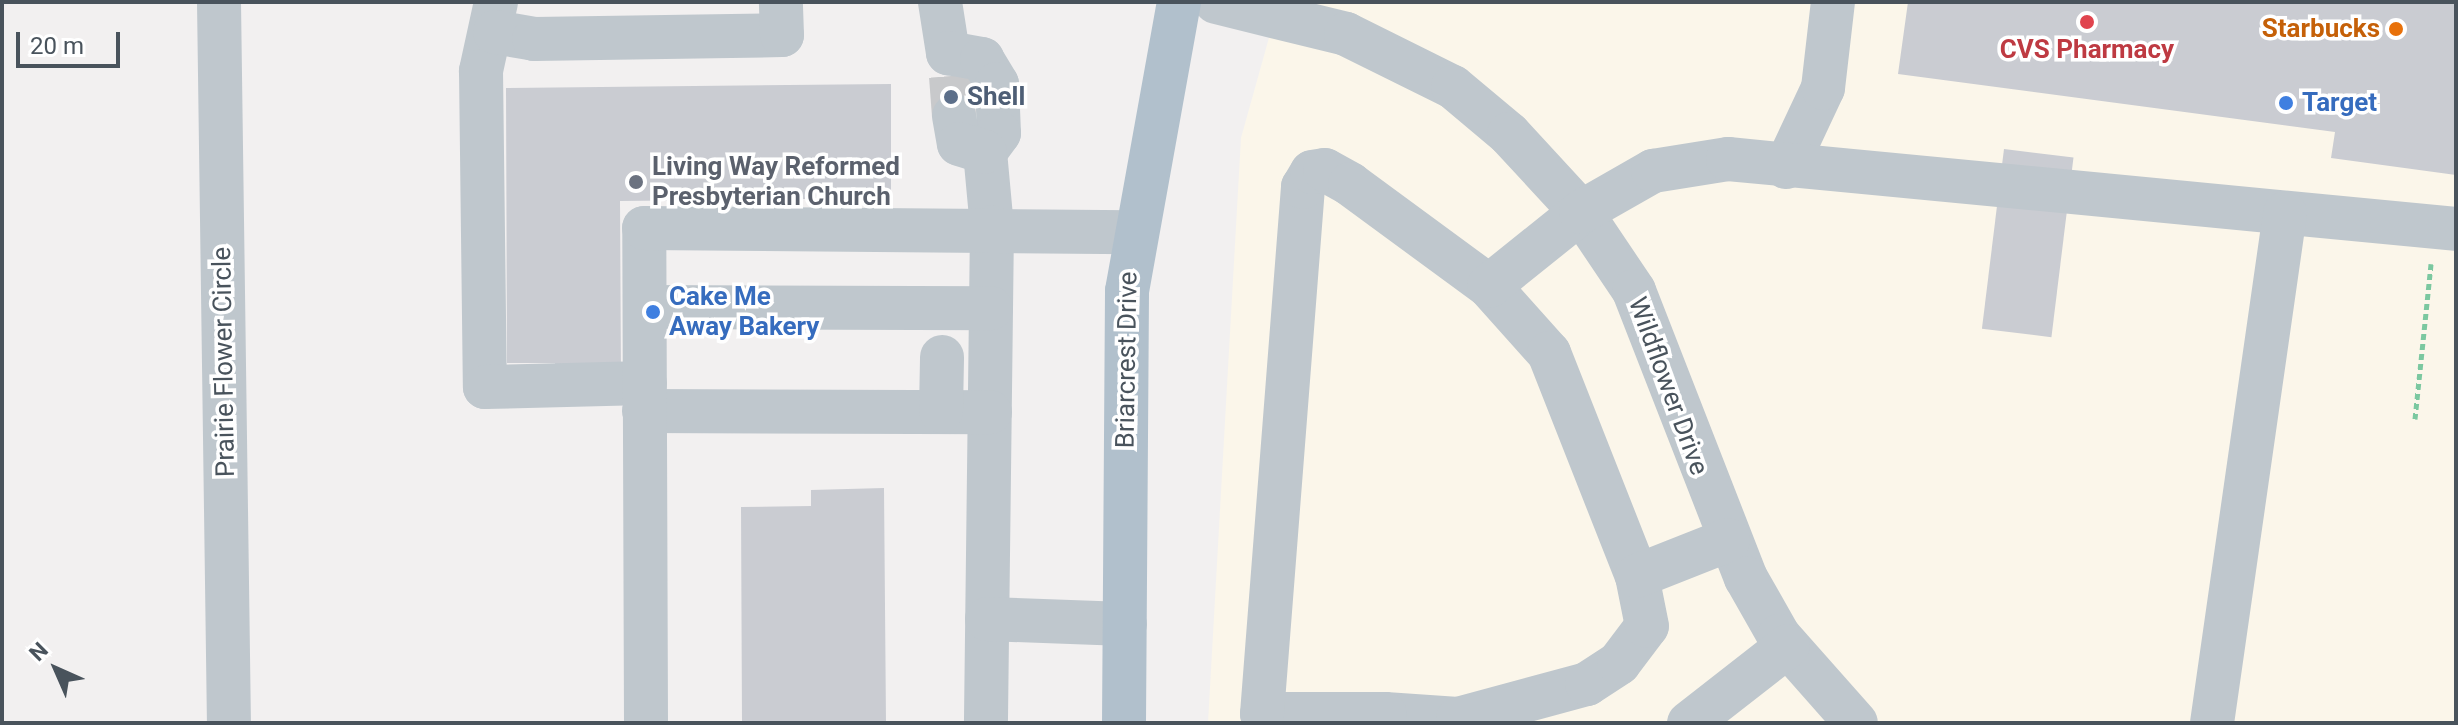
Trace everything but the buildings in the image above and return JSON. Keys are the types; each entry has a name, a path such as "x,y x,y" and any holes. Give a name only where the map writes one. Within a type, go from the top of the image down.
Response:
{"main road":[{"name":"Briarcrest Drive","path":"1124,723 1132,232 1179,2"}],"street":[{"name":"Prairie Flower Circle","path":"219,2 229,723"},
{"path":"781,2 782,35 534,39 496,17 481,71 485,387 990,412"},
{"path":"940,2 959,144 985,152"},
{"name":"Wildflower Drive","path":"1216,2 1346,34 1453,87 1509,134 1581,212 1634,291 1728,540 1788,646 1856,723"},
{"path":"1786,167 1823,88 1833,2"},
{"path":"951,82 982,59 992,69 999,133 985,152 992,227 986,723"},
{"path":"1489,286 1581,212 1653,171 1728,159 1786,167 2446,228"},
{"path":"1325,170 1489,286 1549,353 1637,576 1647,626 1619,663 1587,684 1458,719 1262,714 1303,187 1312,172 1325,170"},
{"path":"2212,723 2285,213"},
{"path":"646,723 644,228 992,227 1132,232"},
{"path":"645,307 943,335 991,308"},
{"path":"941,411 943,335"},
{"path":"1637,576 1728,540"},
{"path":"987,619 1125,624"},
{"path":"1689,723 1788,646"}],"path":[{"path":"2415,419 2446,228"}],"shaded area":[{"path":"1279,2 2456,2 2456,723 1208,723 1241,138"}],"tunnel":[{"path":"951,76 954,116"}],"place":[{"name":"CVS Pharmacy","path":"2087,22"},
{"name":"Starbucks","path":"2396,29"},
{"name":"Shell","path":"951,97"},
{"name":"Target","path":"2286,103"},
{"name":"Living Way Reformed Presbyterian Church","path":"636,182"},
{"name":"Cake Me Away Bakery","path":"653,312"}]}
